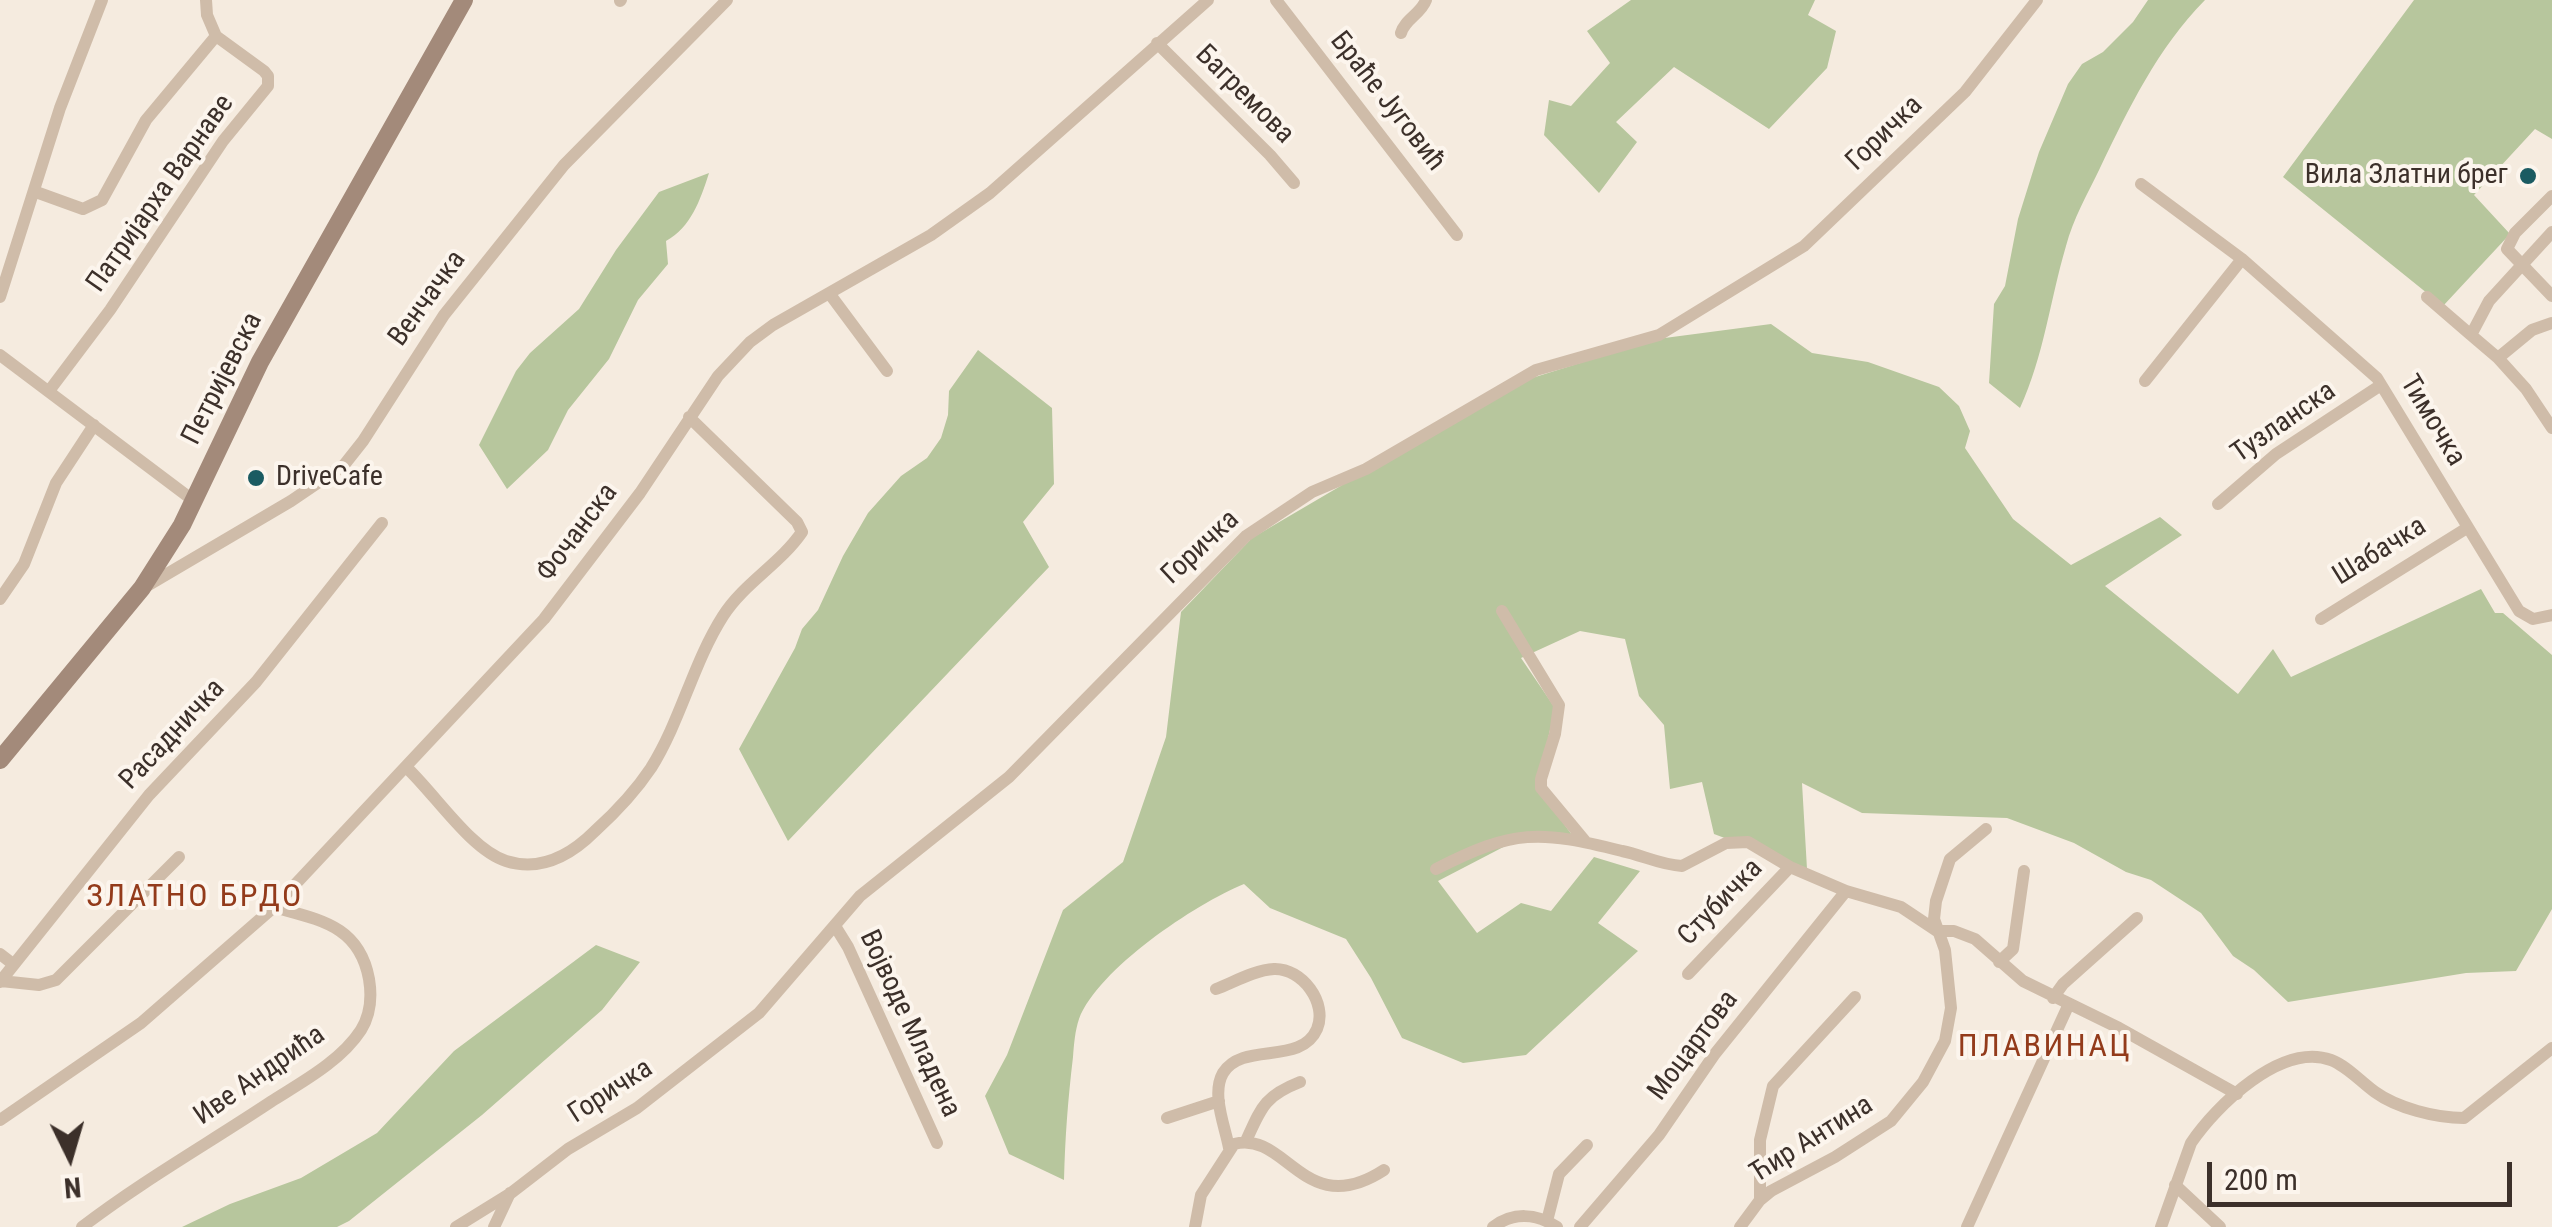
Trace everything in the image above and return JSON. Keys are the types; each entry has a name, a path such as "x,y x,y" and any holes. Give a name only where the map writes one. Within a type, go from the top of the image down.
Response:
{"main road":[{"name":"Петријевска","path":"0,760 142,588 168,564 260,362 464,0"}],"street":[{"path":"0,297 60,108 102,0"},
{"path":"36,192 77,208 98,204 146,120 216,36 206,16 206,0"},
{"name":"Венчачка","path":"168,564 291,501 344,465 444,315 564,165 727,0"},
{"name":"Фочанска","path":"0,1120 141,1023 274,907 566,592 640,493 718,376 750,342 931,235 990,194 1208,0"},
{"name":"Браће Југовић","path":"1276,0 1458,235"},
{"path":"1401,33 1426,0"},
{"name":"Горичка","path":"456,1227 568,1149 637,1108 732,1036 777,995 834,926 883,876 990,793 1044,745 1246,536 1312,492 1383,460 1536,370 1659,335 1804,246 1965,92 2038,0"},
{"name":"Патријарха Варнаве","path":"49,392 110,310 222,141 268,86 264,71 216,36"},
{"name":"Багремова","path":"1157,43 1294,184"},
{"name":"Тимочка","path":"2141,184 2242,259 2369,370 2382,385 2519,611 2533,619 2552,615"},
{"path":"2552,196 2508,244 2509,253 2552,296"},
{"path":"2471,335 2489,301 2552,232"},
{"path":"2145,381 2242,259"},
{"path":"828,293 887,371"},
{"path":"2427,297 2498,358 2526,389 2552,428"},
{"path":"2498,358 2532,330 2552,323"},
{"path":"0,355 194,502"},
{"name":"Тузланска","path":"2218,504 2276,454 2382,385"},
{"path":"406,768 470,838 494,856 517,864 554,860 576,850 631,796 658,756 723,616 744,589 802,532 797,522 689,417"},
{"path":"0,599 24,564 56,483 94,425"},
{"name":"Расадничка","path":"0,981 165,774 256,682 382,523"},
{"name":"Шабачка","path":"2321,619 2467,528"},
{"path":"1502,610 1558,702 1558,718 1540,778 1542,788 1585,842"},
{"name":"Ћир Антина","path":"1740,1227 1760,1200 1882,1128 1923,1082 1945,1042 1951,1008 1947,964 1934,914 1947,864 1986,829"},
{"path":"1436,869 1512,836 1544,834 1682,866 1717,847 1742,841 1846,891 1892,903 1937,931 1954,931 1976,939 2023,982 2119,1028 2237,1094"},
{"path":"0,981 39,985 62,976 180,857"},
{"name":"Стубичка","path":"1688,974 1790,867"},
{"path":"2000,962 2012,949 2024,871"},
{"name":"Моцартова","path":"1580,1227 1659,1135 1714,1055 1846,891"},
{"name":"Иве Андрића","path":"82,1227 308,1078 344,1049 362,1028 370,1004 370,984 361,952 334,926 274,907"},
{"path":"2053,998 2063,984 2137,918"},
{"name":"Војводе Младена","path":"834,926 848,947 937,1143"},
{"path":"0,954 13,964"},
{"path":"1195,1227 1201,1195 1225,1161 1229,1148 1218,1085 1228,1067 1248,1057 1302,1044 1314,1034 1320,1010 1314,994 1280,969 1260,972 1216,989"},
{"path":"1760,1200 1760,1140 1772,1086 1855,998"},
{"path":"1967,1227 2068,1006"},
{"path":"2161,1227 2199,1132 2255,1078 2279,1064 2321,1058 2334,1061 2388,1100 2464,1118 2552,1048"},
{"path":"1229,1148 1246,1141 1262,1106 1300,1082"},
{"path":"1167,1118 1219,1100"},
{"path":"1246,1141 1273,1153 1317,1184 1354,1184 1384,1170"},
{"path":"1492,1227 1520,1216 1552,1224 1558,1174 1587,1145"},
{"path":"2175,1184 2220,1227"},
{"path":"494,1227 511,1192"}],"green space":[{"path":"1631,0 1815,0 1808,15 1836,31 1827,68 1769,129 1674,67 1616,122 1637,142 1599,193 1544,135 1549,100 1571,106 1610,63 1587,31"},
{"path":"2148,0 2205,0 2172,38 2145,80 2077,216 2020,408 1989,383 1994,304 2005,286 2018,219 2039,152 2068,84 2082,64 2103,52 2133,22"},
{"path":"2414,0 2552,0 2552,139 2535,129 2474,195 2510,234 2443,306 2283,177"},
{"path":"709,173 688,221 666,241 668,264 638,300 609,359 568,410 548,450 507,489 479,445 516,371 530,353 579,309 659,192"},
{"path":"1771,324 1812,353 1868,362 1939,387 1959,406 1970,431 1965,448 2013,519 2071,565 2160,517 2182,535 2105,586 2238,694 2273,649 2291,677 2481,589 2495,613 2503,613 2552,655 2552,909 2516,971 2466,973 2288,1002 2233,956 2201,913 2151,880 2126,872 2074,843 2007,818 1862,813 1802,783 1807,869 1714,834 1702,782 1670,789 1664,725 1639,696 1625,639 1580,631 1521,658 1555,708 1537,787 1572,835 1513,842 1438,881 1477,933 1521,903 1551,911 1594,857 1640,871 1598,923 1638,951 1526,1055 1463,1063 1402,1038 1346,939 1270,908 1244,884 1200,906 1150,940 1090,1000 1079,1019 1075,1038 1064,1180 1009,1154 985,1096 1007,1055 1063,910 1123,862 1166,737 1181,612 1252,538 1516,383 1657,339"},
{"path":"978,350 1052,408 1054,484 1023,522 1049,567 788,841 739,749 868,513 901,476 927,458 941,438 948,415 949,391"},
{"path":"596,945 640,962 602,1010 482,1115 349,1221 337,1227 182,1227 301,1178 377,1133 454,1051"}],"place":[{"name":"Вила Златни брег","path":"2528,176"},
{"name":"DriveCafe","path":"256,478"}],"district":[{"name":"ЗЛАТНО БРДО","path":"195,898"},
{"name":"ПЛАВИНАЦ","path":"2045,1048"}]}
